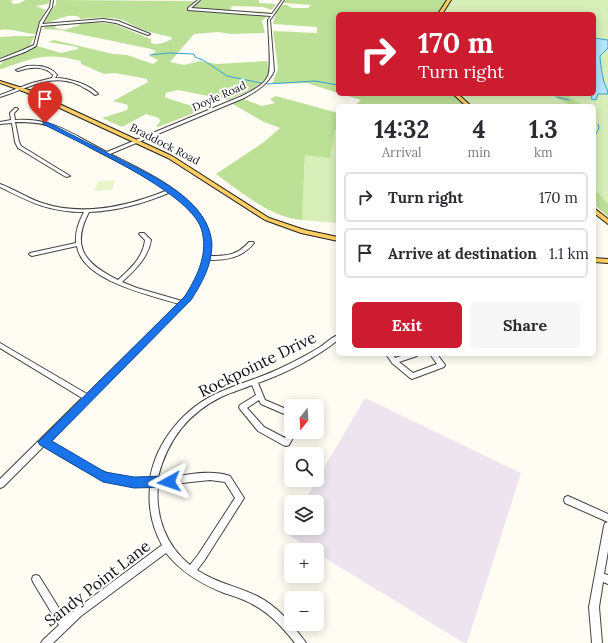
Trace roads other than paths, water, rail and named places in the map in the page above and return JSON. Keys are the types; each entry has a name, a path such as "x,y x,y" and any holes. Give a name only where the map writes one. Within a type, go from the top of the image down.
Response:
{"main road":[{"path":"441,12 449,0"},
{"name":"Braddock Road","path":"0,80 22,88 192,164 268,214 305,228 336,234"},
{"path":"457,96 467,104"},
{"name":"Braddock Road","path":"137,140 188,167 267,219 303,232 336,239"},
{"path":"596,212 608,222"},
{"path":"596,255 608,256"},
{"path":"596,260 608,261"}],"street":[{"path":"0,60 34,46 40,25 51,7 52,0"},
{"path":"199,0 189,8 271,15 283,0"},
{"name":"Doyle Road","path":"106,154 243,96 265,82 271,75 272,68 269,28 271,15"},
{"path":"40,25 106,20 125,24 148,34"},
{"path":"18,70 29,67 46,69 54,74 53,79"},
{"path":"0,96 37,82 53,79 70,81 93,91 96,94"},
{"path":"16,109 13,112 16,142 19,147 68,176"},
{"path":"0,123 32,121 49,124 155,179 190,206 201,220 207,237 207,258 199,281 183,303 0,484"},
{"path":"0,185 43,205 63,210 87,211 131,205 170,190"},
{"path":"87,211 79,229 78,244 82,255 90,266 103,275 119,282 183,303"},
{"path":"119,282 138,264 146,252 148,240 142,234"},
{"path":"207,258 233,256 245,250 251,242"},
{"path":"32,254 78,244"},
{"name":"Rockpointe Drive","path":"301,643 287,626 265,606 246,596 207,582 191,571 167,547 155,516 153,483 157,466 167,442 187,417 202,405 221,394 254,382 288,367 336,338"},
{"path":"0,346 88,398"},
{"path":"390,356 412,376 442,365 435,356"},
{"path":"394,361 409,356"},
{"path":"254,382 264,402 284,411"},
{"path":"260,396 242,407 261,429 286,443 288,439"},
{"path":"44,442 103,477 123,482 153,483 221,477 231,483 240,498 191,571"},
{"path":"568,500 608,518"},
{"path":"597,643 594,607 608,526"},
{"name":"Sandy Point Lane","path":"46,643 64,625 167,547"},
{"path":"600,576 608,580"},
{"path":"36,579 64,625"}],"water":[{"path":"596,38 608,40 608,48 600,56 604,83 608,94 598,94 596,100 591,99 591,96 596,96"}],"waterway":[{"path":"150,55 169,53 194,54 195,57 203,60 227,76 261,83"},
{"path":"267,84 315,81 336,85"},
{"path":"557,97 569,100"},
{"path":"596,134 599,128 598,124"}]}
